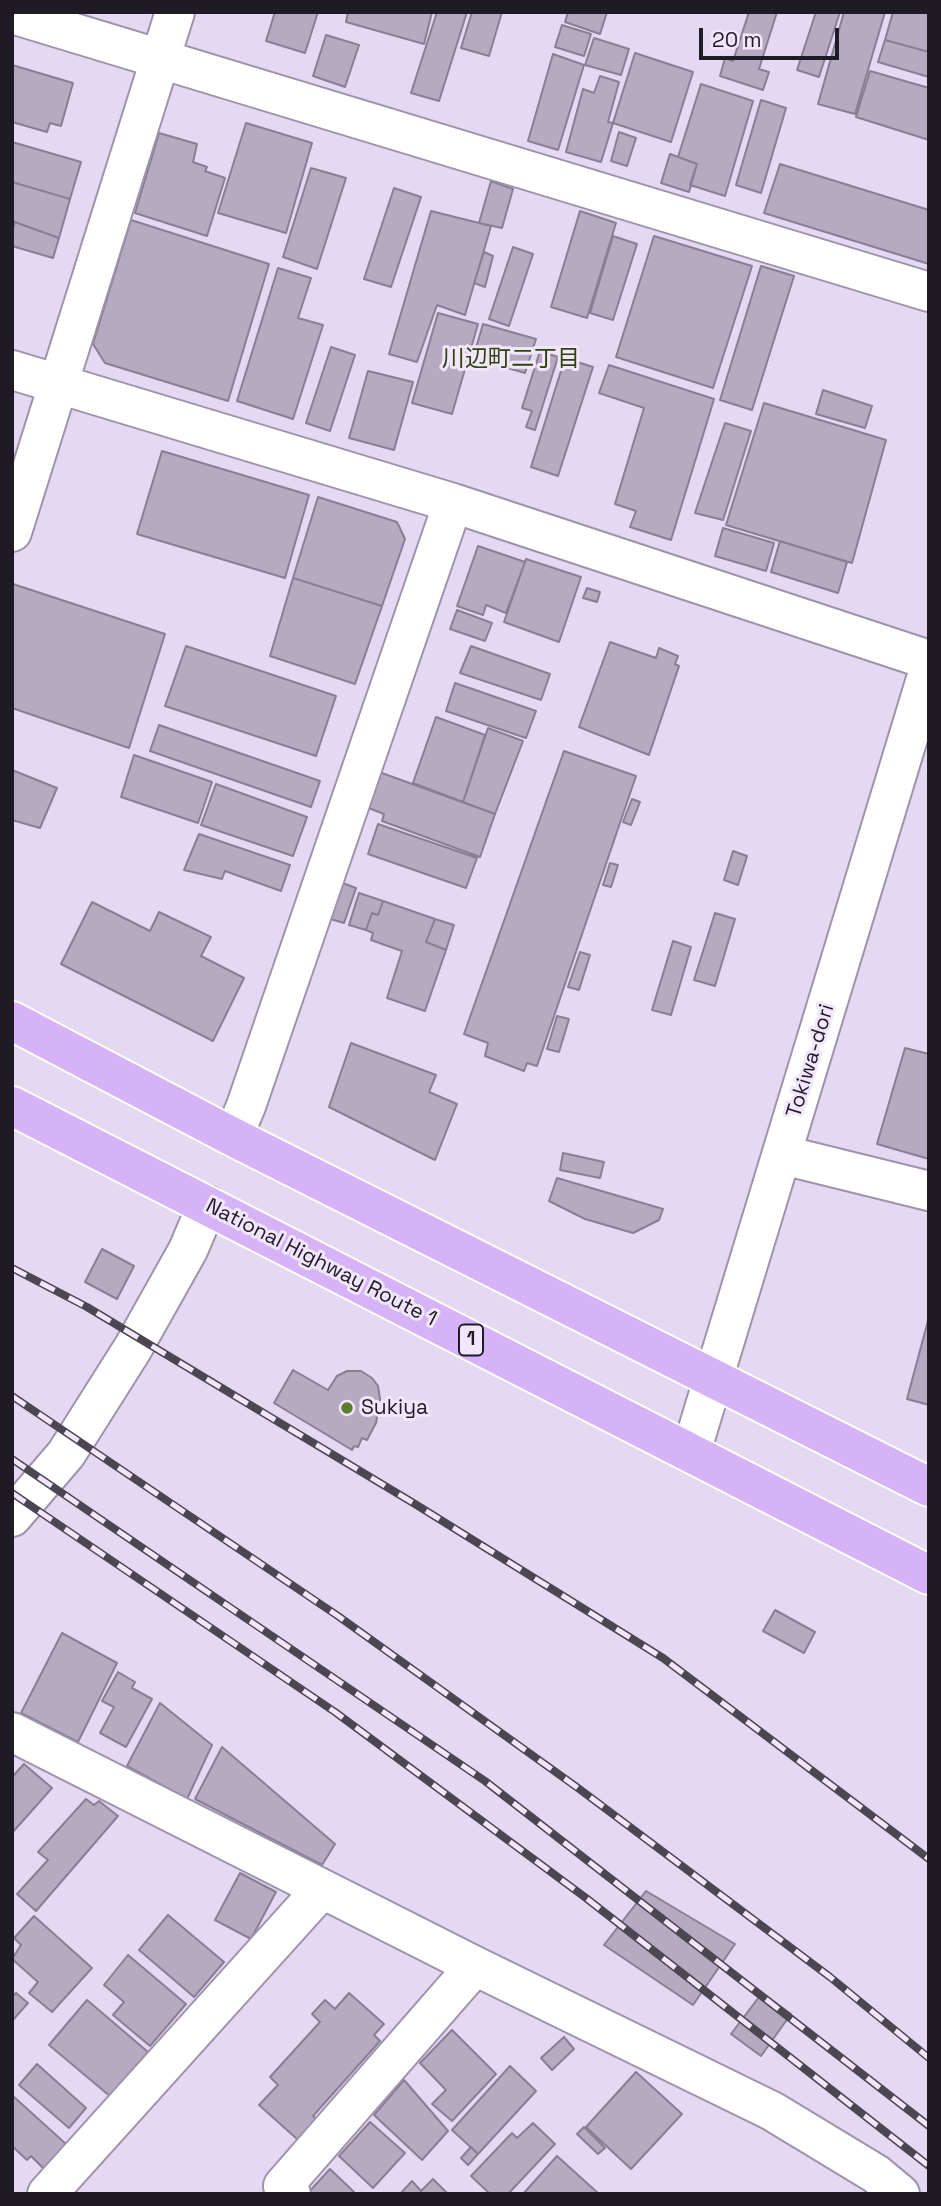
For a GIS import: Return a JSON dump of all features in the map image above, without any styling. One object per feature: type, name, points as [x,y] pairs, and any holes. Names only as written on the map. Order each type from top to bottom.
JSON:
[{"type":"highway","points":[[12,1021],[233,1137],[929,1487]]},
{"type":"highway","name":"National Highway Route 1","points":[[12,1106],[929,1575]]},
{"type":"street","points":[[12,533],[175,12]]},
{"type":"street","points":[[12,14],[929,292]]},
{"type":"street","points":[[12,370],[453,503],[929,660]]},
{"type":"street","points":[[233,1137],[246,1106],[453,503]]},
{"type":"street","name":"Tokiwa-dori","points":[[691,1452],[929,669]]},
{"type":"street","points":[[783,1155],[929,1191]]},
{"type":"street","points":[[12,1517],[66,1454],[133,1348],[188,1250],[207,1205]]},
{"type":"street","points":[[12,1732],[475,1966],[772,2111],[876,2174],[900,2194]]},
{"type":"street","points":[[47,2194],[322,1889]]},
{"type":"street","points":[[292,2194],[283,2186],[475,1966]]},
{"type":"building","points":[[275,12],[318,12],[305,53],[266,41]]},
{"type":"building","points":[[348,12],[432,12],[424,44],[346,22]]},
{"type":"building","points":[[437,12],[467,12],[439,101],[411,93]]},
{"type":"building","points":[[472,12],[502,12],[489,56],[461,48]]},
{"type":"building","points":[[568,12],[607,12],[600,34],[565,22]]},
{"type":"building","points":[[749,12],[777,12],[759,69],[769,72],[763,90],[720,76],[725,58],[733,61]]},
{"type":"building","points":[[816,12],[840,12],[819,77],[797,70]]},
{"type":"building","points":[[844,12],[885,12],[855,114],[818,104]]},
{"type":"building","points":[[893,12],[929,12],[929,52],[885,40]]},
{"type":"building","points":[[562,25],[591,34],[584,56],[555,47]]},
{"type":"building","points":[[326,35],[359,45],[345,87],[313,76]]},
{"type":"building","points":[[594,38],[629,49],[621,75],[585,65]]},
{"type":"building","points":[[885,40],[929,52],[929,77],[878,62]]},
{"type":"building","points":[[635,53],[693,72],[671,142],[613,123]]},
{"type":"building","points":[[553,54],[584,65],[558,150],[528,141]]},
{"type":"building","points":[[12,65],[73,83],[61,126],[50,123],[47,132],[12,122]]},
{"type":"building","points":[[870,71],[929,88],[929,140],[856,117]]},
{"type":"building","points":[[600,76],[619,82],[608,122],[613,123],[601,162],[566,152],[583,89],[594,93]]},
{"type":"building","points":[[701,84],[753,101],[725,196],[690,185],[697,164],[678,157]]},
{"type":"building","points":[[761,100],[786,108],[761,193],[736,185]]},
{"type":"building","points":[[246,123],[312,143],[286,233],[218,213]]},
{"type":"building","points":[[619,132],[636,138],[627,166],[611,161]]},
{"type":"building","points":[[159,133],[197,144],[193,162],[207,167],[205,171],[225,178],[207,236],[135,213]]},
{"type":"building","points":[[12,142],[81,162],[70,199],[12,182]]},
{"type":"building","points":[[670,154],[697,164],[689,192],[661,183]]},
{"type":"building","points":[[780,164],[929,210],[929,264],[764,213]]},
{"type":"building","points":[[311,168],[346,178],[317,269],[283,257]]},
{"type":"building","points":[[491,181],[513,189],[502,228],[479,223]]},
{"type":"building","points":[[12,182],[70,199],[59,238],[12,221]]},
{"type":"building","points":[[394,188],[421,197],[391,287],[364,279]]},
{"type":"building","points":[[431,211],[491,226],[465,315],[437,305],[417,362],[389,354]]},
{"type":"building","points":[[580,211],[616,223],[587,318],[551,307]]},
{"type":"building","points":[[131,220],[269,264],[228,401],[105,363],[93,344]]},
{"type":"building","points":[[15,222],[59,238],[53,258],[12,246]]},
{"type":"building","points":[[613,236],[637,244],[613,320],[590,313]]},
{"type":"building","points":[[654,236],[752,266],[713,388],[616,357]]},
{"type":"building","points":[[513,247],[533,254],[509,326],[489,319]]},
{"type":"building","points":[[484,252],[493,256],[485,287],[474,283]]},
{"type":"building","points":[[761,266],[794,276],[752,410],[720,400]]},
{"type":"building","points":[[278,268],[311,278],[298,318],[323,325],[293,419],[237,401]]},
{"type":"building","points":[[438,313],[478,324],[452,414],[412,403]]},
{"type":"building","points":[[483,324],[536,339],[525,373],[473,358]]},
{"type":"building","points":[[331,347],[355,355],[330,431],[306,423]]},
{"type":"building","points":[[540,351],[558,357],[535,430],[526,427],[532,411],[522,408]]},
{"type":"building","points":[[565,358],[593,367],[558,476],[531,467]]},
{"type":"building","points":[[609,365],[714,399],[671,540],[630,527],[636,511],[615,504],[644,408],[599,393]]},
{"type":"building","points":[[368,371],[413,382],[394,450],[349,438]]},
{"type":"building","points":[[823,390],[872,406],[865,428],[816,414]]},
{"type":"building","points":[[764,403],[886,440],[852,563],[726,525]]},
{"type":"building","points":[[725,423],[751,431],[723,520],[695,513]]},
{"type":"building","points":[[162,451],[309,495],[285,578],[137,534]]},
{"type":"building","points":[[318,497],[397,522],[405,539],[382,606],[293,578]]},
{"type":"building","points":[[723,528],[774,543],[766,571],[715,556]]},
{"type":"building","points":[[780,541],[847,562],[838,593],[771,572]]},
{"type":"building","points":[[478,546],[525,562],[506,613],[486,605],[483,615],[457,606]]},
{"type":"building","points":[[526,559],[581,577],[559,642],[504,622]]},
{"type":"building","points":[[293,578],[382,606],[355,684],[270,656]]},
{"type":"building","points":[[13,584],[165,634],[129,748],[12,708]]},
{"type":"building","points":[[587,588],[600,592],[597,602],[583,598]]},
{"type":"building","points":[[457,610],[492,623],[485,641],[450,629]]},
{"type":"building","points":[[610,642],[656,658],[659,648],[678,656],[675,664],[679,666],[649,755],[579,727]]},
{"type":"building","points":[[186,646],[336,696],[316,756],[165,706]]},
{"type":"building","points":[[471,646],[550,674],[541,700],[460,673]]},
{"type":"building","points":[[455,683],[536,711],[526,738],[446,711]]},
{"type":"building","points":[[436,717],[485,735],[463,802],[413,783]]},
{"type":"building","points":[[159,725],[320,781],[311,807],[150,751]]},
{"type":"building","points":[[488,728],[523,741],[495,814],[463,802]]},
{"type":"building","points":[[564,751],[636,776],[537,1066],[527,1063],[524,1071],[485,1056],[488,1043],[464,1034]]},
{"type":"building","points":[[134,755],[212,782],[198,823],[121,797]]},
{"type":"building","points":[[12,770],[57,788],[40,828],[12,820]]},
{"type":"building","points":[[379,772],[495,814],[480,857],[382,821],[384,814],[366,807]]},
{"type":"building","points":[[216,784],[307,817],[293,856],[201,825]]},
{"type":"building","points":[[632,799],[640,802],[631,825],[623,822]]},
{"type":"building","points":[[378,824],[477,858],[466,888],[368,854]]},
{"type":"building","points":[[199,834],[290,865],[281,891],[225,871],[222,879],[184,870]]},
{"type":"building","points":[[733,851],[747,856],[738,885],[724,880]]},
{"type":"building","points":[[610,863],[618,865],[611,887],[603,885]]},
{"type":"building","points":[[340,882],[356,888],[344,923],[327,918]]},
{"type":"building","points":[[359,893],[383,901],[378,915],[372,913],[366,930],[349,925]]},
{"type":"building","points":[[383,901],[435,919],[426,942],[446,950],[425,1011],[387,998],[402,951],[371,940],[373,933],[366,930],[372,913],[378,915]]},
{"type":"building","points":[[92,902],[150,931],[159,912],[211,937],[201,956],[244,978],[213,1041],[61,964]]},
{"type":"building","points":[[715,913],[735,919],[715,986],[694,980]]},
{"type":"building","points":[[435,919],[454,925],[446,950],[426,942]]},
{"type":"building","points":[[673,941],[691,947],[671,1015],[652,1010]]},
{"type":"building","points":[[580,952],[590,955],[579,990],[568,987]]},
{"type":"building","points":[[557,1016],[569,1019],[559,1052],[547,1049]]},
{"type":"building","points":[[351,1043],[436,1075],[429,1092],[457,1104],[435,1160],[329,1107]]},
{"type":"building","points":[[905,1048],[929,1054],[929,1159],[877,1144]]},
{"type":"building","points":[[563,1153],[604,1162],[600,1178],[560,1170]]},
{"type":"building","points":[[557,1178],[663,1209],[659,1220],[633,1233],[585,1219],[549,1201]]},
{"type":"building","points":[[102,1249],[134,1266],[117,1299],[85,1282]]},
{"type":"building","points":[[929,1317],[929,1405],[907,1399]]},
{"type":"building","points":[[293,1370],[328,1390],[337,1376],[347,1371],[361,1371],[372,1378],[378,1386],[380,1399],[376,1423],[367,1440],[362,1438],[358,1447],[354,1446],[352,1450],[274,1403]]},
{"type":"building","points":[[775,1610],[815,1632],[804,1653],[763,1631]]},
{"type":"building","points":[[62,1633],[117,1663],[78,1742],[21,1713]]},
{"type":"building","points":[[118,1672],[135,1682],[132,1688],[152,1699],[126,1747],[100,1733],[114,1707],[102,1701]]},
{"type":"building","points":[[160,1703],[212,1745],[187,1799],[127,1766]]},
{"type":"building","points":[[222,1747],[335,1844],[322,1865],[195,1799]]},
{"type":"building","points":[[24,1764],[52,1788],[12,1833],[12,1777]]},
{"type":"building","points":[[86,1799],[94,1805],[99,1801],[118,1816],[36,1911],[17,1894],[48,1860],[38,1852]]},
{"type":"building","points":[[240,1873],[276,1892],[251,1939],[215,1920]]},
{"type":"building","points":[[646,1891],[735,1944],[693,2005],[604,1945]]},
{"type":"building","points":[[168,1915],[224,1962],[194,1997],[139,1950]]},
{"type":"building","points":[[34,1916],[92,1968],[52,2012],[29,1993],[38,1982],[12,1959],[21,1945],[14,1938]]},
{"type":"building","points":[[128,1955],[186,2004],[150,2046],[113,2015],[124,2002],[104,1985]]},
{"type":"building","points":[[16,1993],[28,2003],[12,2021],[12,1997]]},
{"type":"building","points":[[349,1993],[384,2024],[374,2035],[380,2041],[313,2116],[324,2126],[306,2147],[259,2105],[278,2085],[270,2077],[320,2022],[312,2014],[325,2000],[335,2009]]},
{"type":"building","points":[[762,1993],[791,2014],[761,2056],[731,2034]]},
{"type":"building","points":[[87,2000],[148,2052],[111,2097],[49,2045]]},
{"type":"building","points":[[452,2030],[496,2074],[452,2121],[432,2104],[446,2090],[420,2063]]},
{"type":"building","points":[[564,2037],[574,2049],[552,2070],[541,2058]]},
{"type":"building","points":[[37,2064],[86,2108],[69,2128],[19,2085]]},
{"type":"building","points":[[510,2066],[536,2091],[478,2154],[452,2130]]},
{"type":"building","points":[[636,2072],[682,2114],[631,2169],[586,2127]]},
{"type":"building","points":[[404,2080],[448,2131],[422,2160],[374,2115]]},
{"type":"building","points":[[14,2097],[66,2144],[44,2169],[31,2156],[27,2160],[12,2146]]},
{"type":"building","points":[[370,2122],[405,2153],[373,2188],[339,2156]]},
{"type":"building","points":[[533,2123],[555,2144],[508,2194],[490,2194],[471,2176],[512,2133],[517,2138]]},
{"type":"building","points":[[584,2127],[605,2148],[598,2154],[577,2134]]},
{"type":"building","points":[[471,2147],[478,2154],[468,2165],[461,2158]]},
{"type":"building","points":[[557,2156],[599,2194],[523,2194]]},
{"type":"building","points":[[330,2169],[354,2192],[307,2194]]},
{"type":"building","points":[[433,2179],[448,2194],[400,2194],[412,2181],[421,2191]]},
{"type":"railway","points":[[12,1268],[87,1307],[415,1504],[663,1658],[929,1859]]},
{"type":"railway","points":[[12,1396],[338,1616],[578,1788],[830,1977],[929,2058]]},
{"type":"railway","points":[[12,1459],[485,1781],[929,2126]]},
{"type":"railway","points":[[12,1493],[335,1712],[586,1898],[929,2166]]},
{"type":"place","name":"Sukiya","points":[[347,1408]]},
{"type":"district","name":"川辺町二丁目","points":[[511,360]]}]
